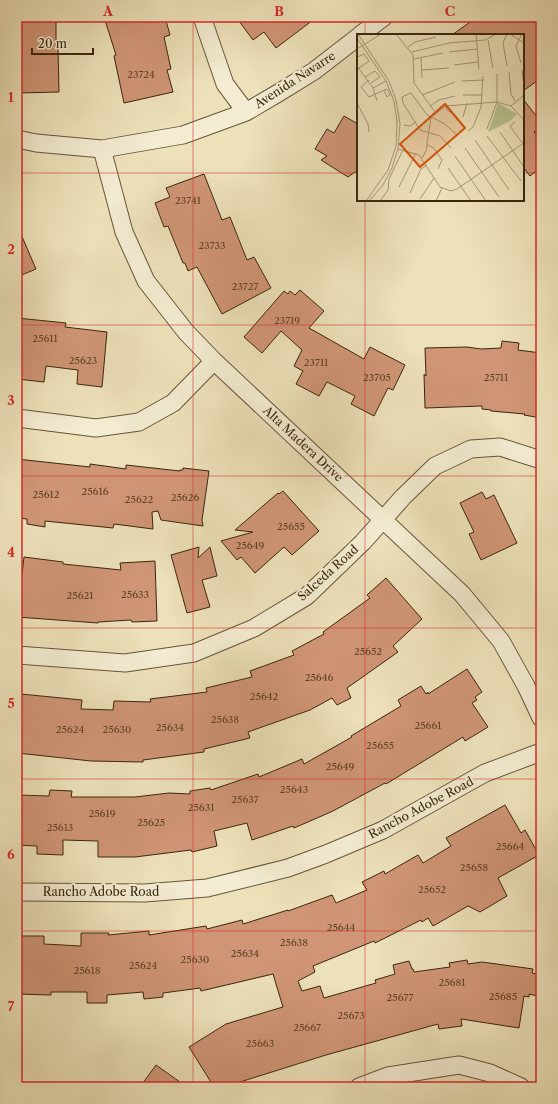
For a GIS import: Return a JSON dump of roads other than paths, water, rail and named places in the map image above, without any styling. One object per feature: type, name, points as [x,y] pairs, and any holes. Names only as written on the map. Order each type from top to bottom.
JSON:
[{"type":"street","points":[[202,17],[225,84],[246,112]]},
{"type":"street","name":"Avenida Navarre","points":[[362,34],[384,17]]},
{"type":"street","name":"Avenida Navarre","points":[[17,139],[36,143],[102,150],[183,135],[246,112],[314,71],[357,38]]},
{"type":"street","name":"Alta Madera Drive","points":[[102,150],[124,232],[146,281],[186,332],[214,361],[384,519],[462,594],[501,641],[541,718]]},
{"type":"street","points":[[17,418],[96,428],[139,422],[173,403],[214,361]]},
{"type":"street","name":"Salceda Road","points":[[17,655],[125,663],[194,653],[254,628],[307,596],[363,542],[403,497],[435,466],[471,449],[500,447],[541,460]]},
{"type":"street","name":"Rancho Adobe Road","points":[[17,892],[145,893],[200,889],[288,868],[383,830],[485,773],[541,752]]},
{"type":"street","points":[[359,1087],[388,1076],[459,1065],[490,1073],[521,1087]]}]
